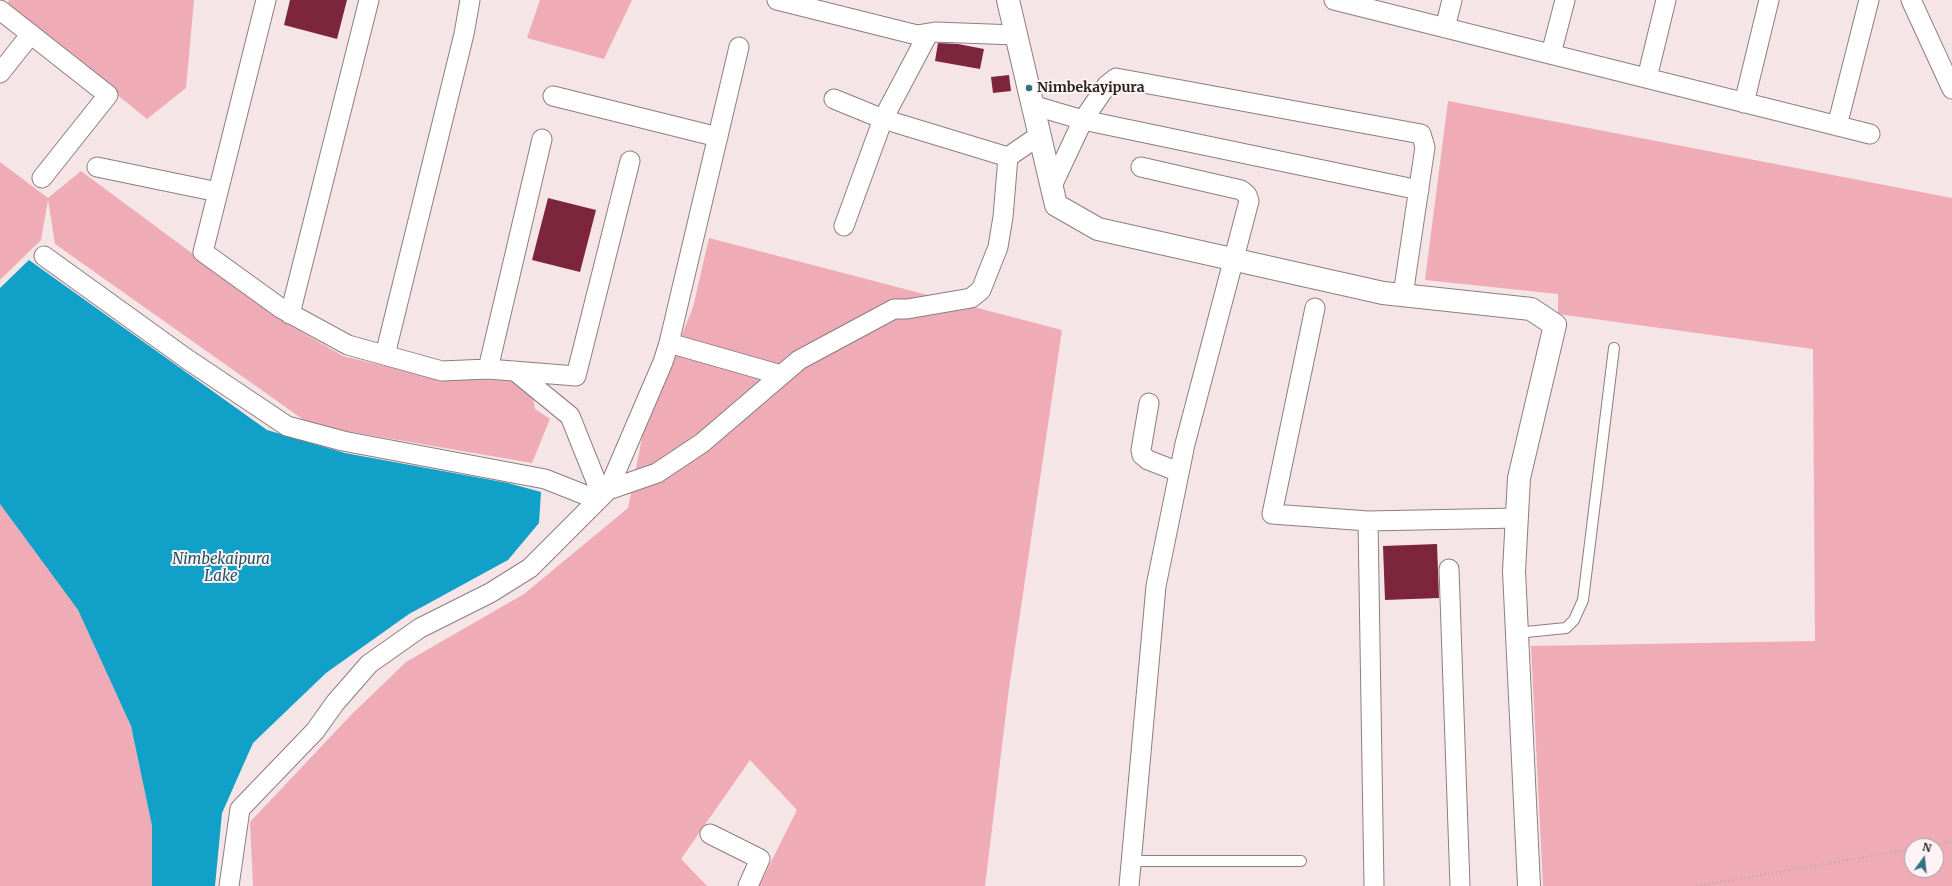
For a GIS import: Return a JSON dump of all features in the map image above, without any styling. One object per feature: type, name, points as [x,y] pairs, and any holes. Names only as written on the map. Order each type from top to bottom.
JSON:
[{"type":"main road","points":[[1008,0],[1056,206],[1098,229],[1383,293],[1531,309],[1555,325],[1519,478],[1514,571],[1529,886]]},
{"type":"street","points":[[266,0],[203,252],[290,314],[348,345],[442,371],[488,369],[576,376],[630,161]]},
{"type":"street","points":[[290,314],[369,0]]},
{"type":"street","points":[[385,355],[462,42],[470,0]]},
{"type":"street","points":[[1334,0],[1870,134]]},
{"type":"street","points":[[1445,28],[1452,0]]},
{"type":"street","points":[[1550,54],[1565,0]]},
{"type":"street","points":[[1646,78],[1666,0]]},
{"type":"street","points":[[1744,103],[1769,0]]},
{"type":"street","points":[[1837,126],[1869,0]]},
{"type":"street","points":[[1911,0],[1952,89]]},
{"type":"street","points":[[785,1],[917,35],[935,32],[1016,34]]},
{"type":"street","points":[[0,10],[108,95],[42,178]]},
{"type":"street","points":[[0,73],[31,34]]},
{"type":"street","points":[[844,226],[883,119],[928,34]]},
{"type":"street","points":[[229,886],[240,809],[315,731],[335,703],[369,664],[420,628],[490,593],[530,568],[603,496],[663,362],[669,343],[739,47]]},
{"type":"street","points":[[1052,186],[1082,120],[1107,85],[1116,78],[1420,134],[1425,147],[1403,295]]},
{"type":"street","points":[[553,96],[718,137]]},
{"type":"street","points":[[834,99],[883,119],[1008,157]]},
{"type":"street","points":[[1032,105],[1082,120],[1419,190]]},
{"type":"street","points":[[1008,157],[1040,135]]},
{"type":"street","points":[[488,369],[542,139]]},
{"type":"street","points":[[44,256],[187,359],[287,426],[314,435],[343,441],[545,479],[603,496],[657,473],[702,442],[798,360],[894,309],[907,309],[971,298],[981,290],[998,247],[1003,217],[1008,157]]},
{"type":"street","points":[[97,167],[218,192]]},
{"type":"street","points":[[1129,886],[1156,586],[1179,472],[1249,201],[1247,196],[1241,190],[1141,167]]},
{"type":"street","points":[[1315,308],[1272,514],[1368,521],[1517,518]]},
{"type":"street","points":[[669,343],[781,375]]},
{"type":"street","points":[[515,371],[570,416],[603,496]]},
{"type":"street","points":[[1149,402],[1141,450],[1142,455],[1148,460],[1179,472]]},
{"type":"street","points":[[1368,521],[1374,886]]},
{"type":"street","points":[[1449,569],[1460,886]]},
{"type":"street","points":[[710,834],[760,859],[748,886]]},
{"type":"lane","points":[[1516,633],[1566,628],[1574,620],[1583,600],[1614,348]]},
{"type":"lane","points":[[1131,861],[1301,861]]},
{"type":"path","points":[[1697,886],[1904,850]]},
{"type":"shaded area","points":[[9,0],[194,0],[186,88],[147,119],[7,5]]},
{"type":"shaded area","points":[[540,0],[632,0],[604,59],[527,38]]},
{"type":"shaded area","points":[[1448,101],[1952,198],[1952,886],[1543,886],[1531,646],[1815,641],[1813,349],[1558,314],[1558,294],[1425,280]]},
{"type":"shaded area","points":[[0,162],[48,198],[81,171],[286,323],[343,356],[430,377],[512,381],[533,398],[535,409],[550,419],[532,463],[311,425],[55,244],[48,200],[41,240],[0,280]]},
{"type":"shaded area","points":[[709,238],[1062,330],[1009,688],[985,886],[759,886],[797,810],[750,760],[681,859],[707,886],[253,886],[250,822],[351,715],[406,662],[524,594],[628,508],[643,433],[693,307]]},
{"type":"shaded area","points":[[0,504],[78,610],[131,726],[152,826],[152,886],[0,886]]},
{"type":"water","name":"Nimbekaipura Lake","points":[[29,260],[267,430],[345,453],[508,483],[541,492],[539,523],[508,560],[409,614],[326,673],[253,743],[222,813],[215,886],[152,886],[152,826],[131,726],[78,610],[0,504],[0,288]]},
{"type":"building","points":[[290,0],[347,0],[337,39],[284,25]]},
{"type":"building","points":[[938,43],[958,44],[984,49],[980,69],[935,61]]},
{"type":"building","points":[[1009,75],[1011,91],[993,93],[991,77]]},
{"type":"building","points":[[548,198],[596,210],[580,272],[532,260]]},
{"type":"building","points":[[1437,544],[1439,598],[1385,600],[1383,546]]},
{"type":"place","name":"Nimbekayipura","points":[[1029,88]]}]
